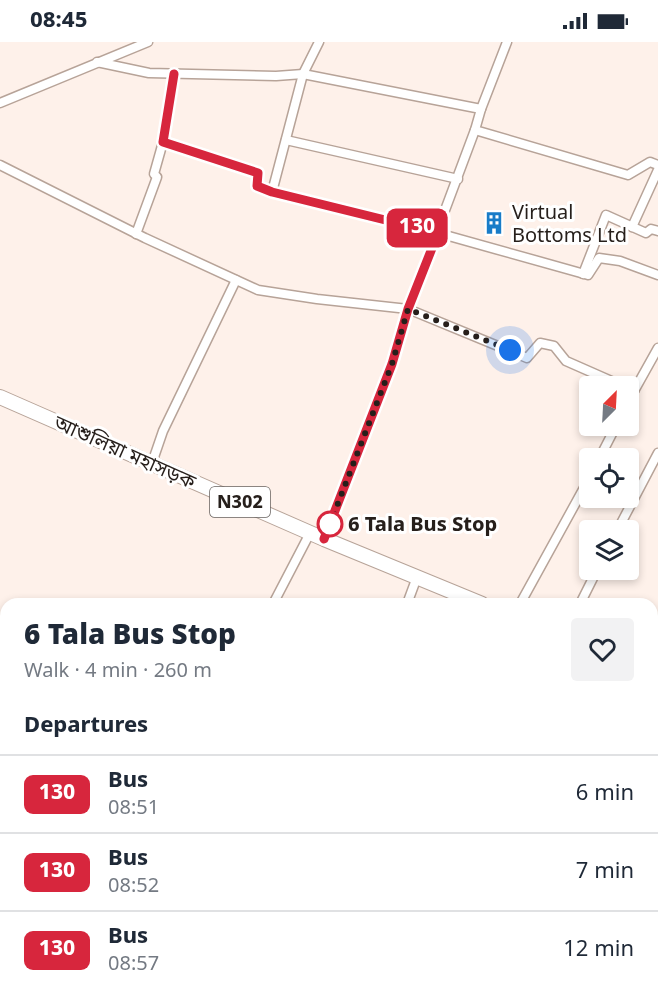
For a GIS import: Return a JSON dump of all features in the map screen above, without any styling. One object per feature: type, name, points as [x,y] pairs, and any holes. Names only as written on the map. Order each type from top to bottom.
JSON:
[{"type":"highway","name":"আশুলিয়া মহাসড়ক","points":[[0,397],[310,533],[468,598]]},
{"type":"street","points":[[272,192],[303,74],[319,42]]},
{"type":"street","points":[[324,539],[392,364],[408,309],[507,42]]},
{"type":"street","points":[[0,103],[141,43]]},
{"type":"street","points":[[97,62],[149,73],[276,76],[303,74],[482,109]]},
{"type":"street","points":[[136,234],[157,177],[154,174],[163,142],[174,74]]},
{"type":"street","points":[[475,130],[628,176],[650,162],[658,165]]},
{"type":"street","points":[[286,140],[458,179]]},
{"type":"street","points":[[163,142],[258,173],[257,186],[272,192],[438,233],[583,274],[588,275],[599,258],[620,261],[658,275]]},
{"type":"street","points":[[0,165],[136,234],[258,290],[408,309],[527,358],[540,343],[554,346],[566,361],[600,376]]},
{"type":"street","points":[[632,227],[658,170]]},
{"type":"street","points":[[583,274],[606,215],[646,233],[651,229],[658,231]]},
{"type":"street","points":[[152,464],[164,431],[236,280]]},
{"type":"street","points":[[638,376],[658,348]]},
{"type":"street","points":[[622,520],[658,453]]},
{"type":"street","points":[[523,598],[579,497]]},
{"type":"street","points":[[276,598],[310,533]]},
{"type":"street","points":[[409,598],[417,577]]},
{"type":"street","points":[[583,598],[592,580]]},
{"type":"bus line","name":"130","points":[[174,74],[163,142],[258,173],[257,186],[272,192],[438,233],[408,309],[392,364],[324,539]]},
{"type":"place","name":"Virtual Bottoms Ltd","points":[[494,223]]},
{"type":"place","name":"6 Tala Bus Stop","points":[[330,524]]},
{"type":"route","points":[[330,524],[392,364],[408,309],[510,350]]}]
